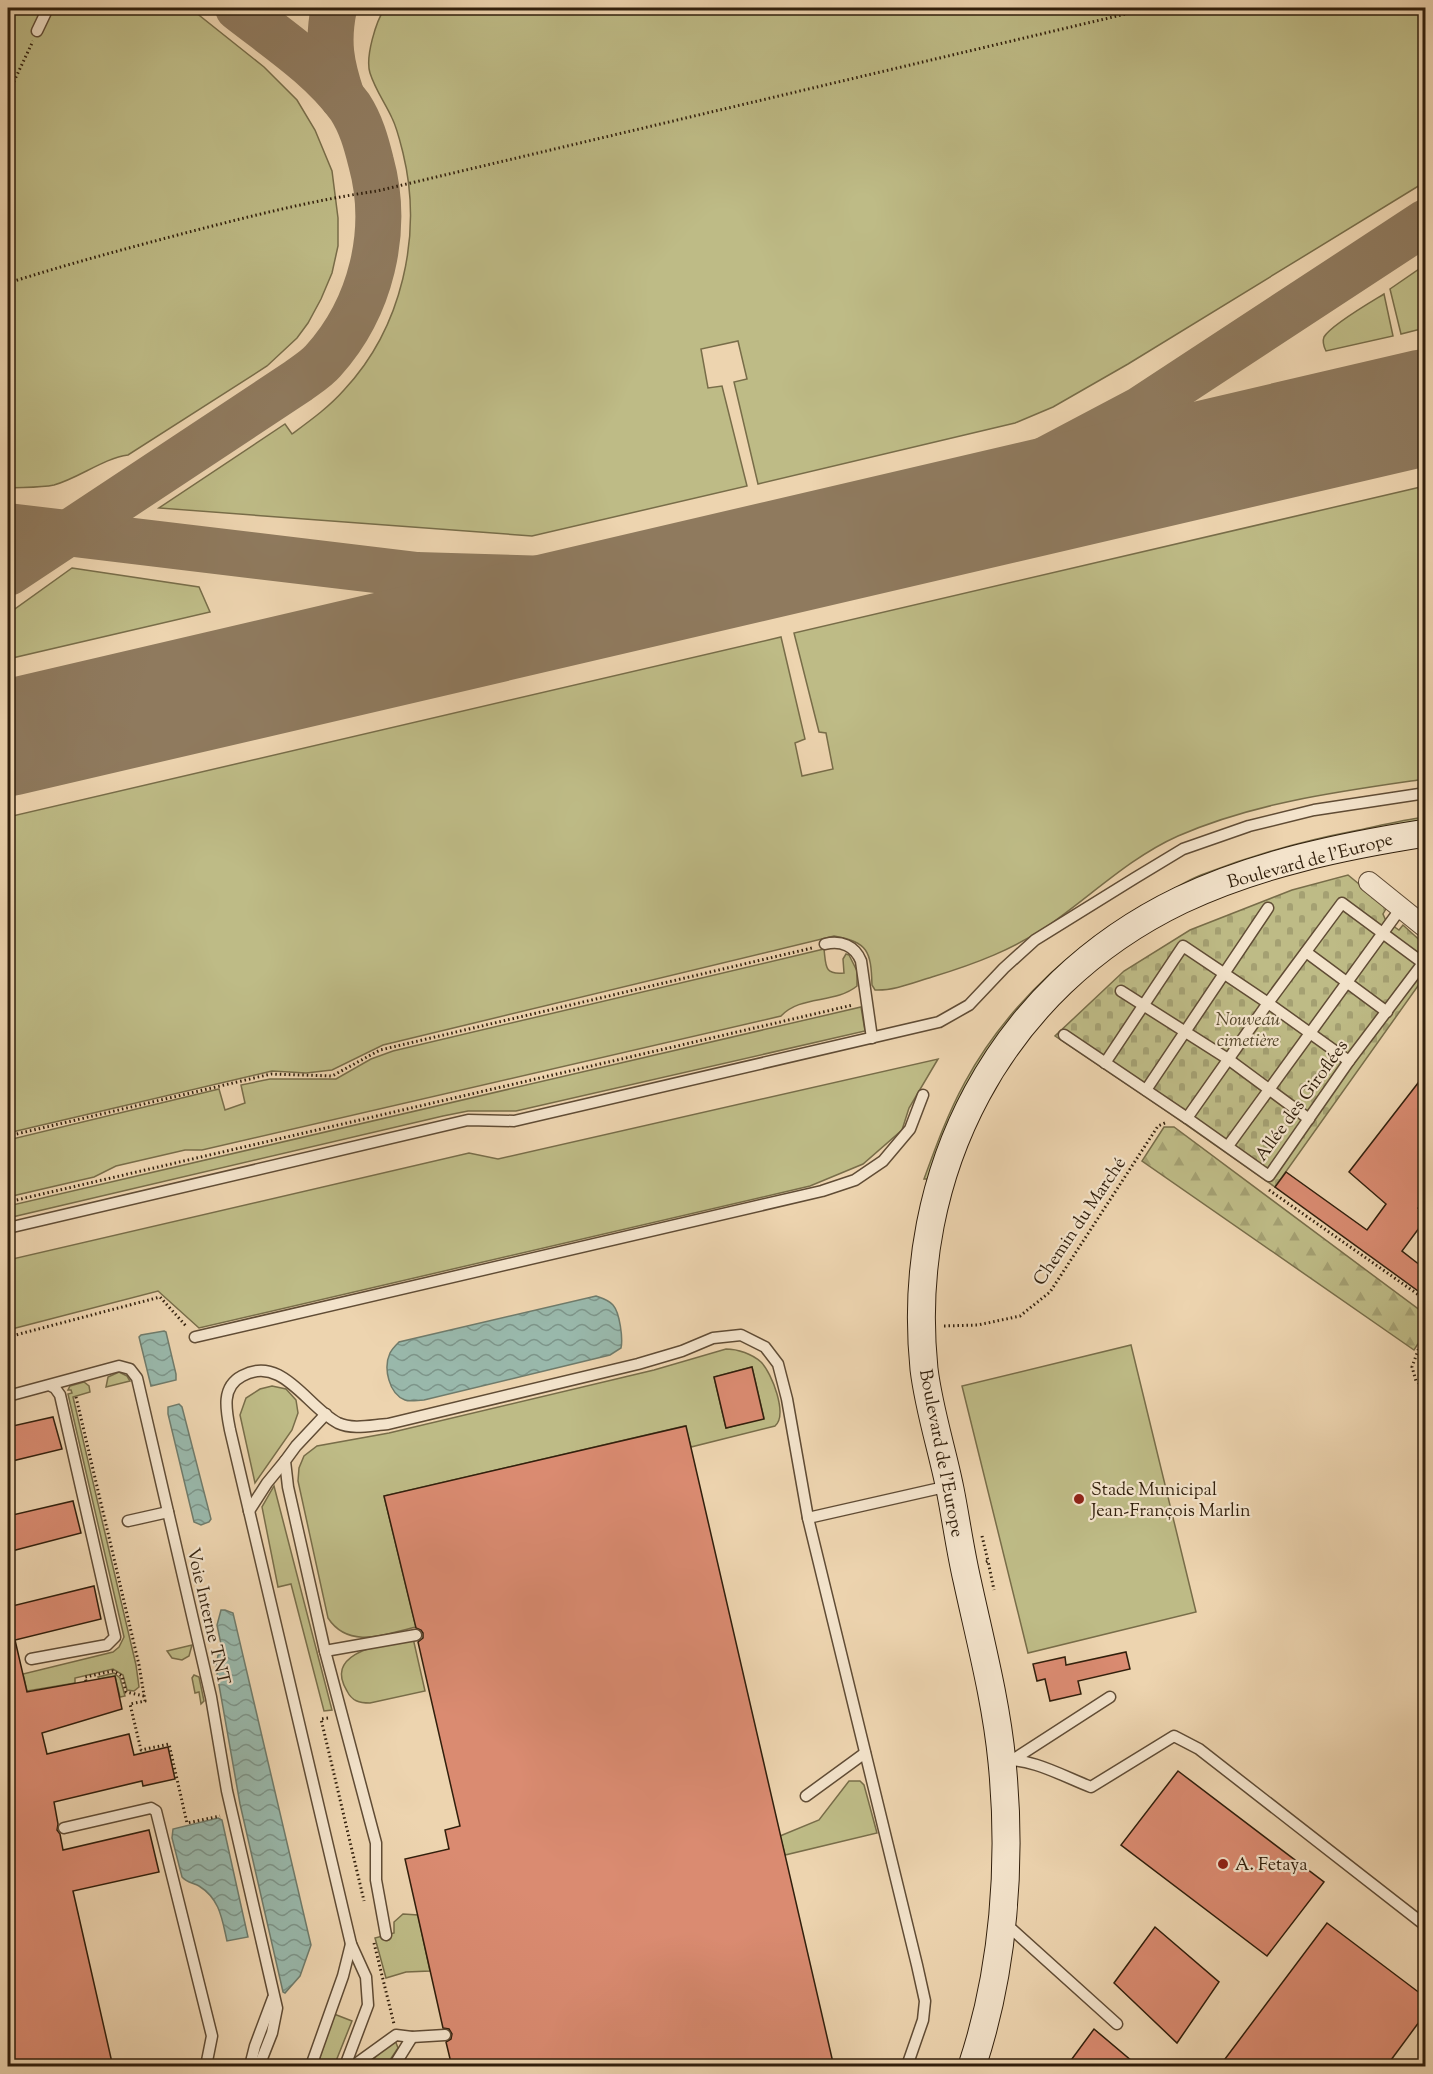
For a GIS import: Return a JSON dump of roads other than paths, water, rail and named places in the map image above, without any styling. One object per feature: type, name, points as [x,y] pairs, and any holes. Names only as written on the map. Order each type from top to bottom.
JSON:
[{"type":"main road","name":"Boulevard de l'Europe","points":[[972,2067],[992,1994],[1002,1920],[1008,1760],[965,1575],[950,1486],[931,1417],[925,1371],[921,1327],[921,1289],[930,1222],[950,1152],[970,1107],[1014,1036],[1056,988],[1123,934],[1179,901],[1243,875],[1335,850],[1425,833]]},
{"type":"street","points":[[1369,882],[1425,928]]},
{"type":"lane","points":[[38,31],[48,8]]},
{"type":"lane","points":[[8,1228],[468,1120],[514,1121],[939,1022],[969,1005],[1004,968],[1035,940],[1183,849],[1249,826],[1314,810],[1425,793]]},
{"type":"lane","name":"Allée des Giroflées","points":[[1342,903],[1383,931],[1424,964],[1349,1062],[1269,1176],[1187,1118],[1227,1059],[1342,903]]},
{"type":"lane","points":[[1146,1090],[1268,908]]},
{"type":"lane","points":[[1228,1146],[1401,908]]},
{"type":"lane","points":[[825,944],[838,942],[858,953],[872,1038]]},
{"type":"lane","points":[[1105,1063],[1184,946],[1349,1062]]},
{"type":"lane","points":[[1306,952],[1387,1012]]},
{"type":"lane","points":[[1121,991],[1227,1059],[1310,1119]]},
{"type":"lane","points":[[1064,1035],[1187,1118]]},
{"type":"lane","points":[[195,1337],[822,1191],[855,1180],[883,1161],[910,1129],[923,1095]]},
{"type":"lane","points":[[345,2067],[368,2005],[366,1977],[351,1944],[249,1511],[227,1413],[229,1388],[236,1379],[247,1373],[263,1370],[278,1374],[339,1423],[353,1427],[388,1424],[639,1364],[682,1351],[713,1338],[741,1335],[765,1347],[778,1364],[787,1399],[808,1518],[925,2001],[923,2020],[907,2067]]},
{"type":"lane","name":"Voie Interne TNT","points":[[8,1396],[119,1366],[125,1367],[134,1374],[211,1697],[232,1813],[277,2008],[276,2018],[259,2067]]},
{"type":"lane","points":[[31,1659],[107,1646],[115,1636],[60,1395],[51,1386]]},
{"type":"lane","points":[[249,1511],[267,1483],[296,1446],[326,1414]]},
{"type":"lane","points":[[285,1461],[288,1487],[326,1651],[376,1843],[376,1880],[386,1935]]},
{"type":"lane","points":[[808,1518],[950,1486]]},
{"type":"lane","points":[[128,1521],[168,1512]]},
{"type":"lane","points":[[326,1651],[416,1635]]},
{"type":"lane","points":[[1008,1760],[1110,1697]]},
{"type":"lane","points":[[1008,1760],[1091,1787],[1174,1736],[1199,1749],[1425,1926]]},
{"type":"lane","points":[[806,1796],[865,1753]]},
{"type":"lane","points":[[64,1828],[151,1808],[156,1811],[212,2036],[206,2067]]},
{"type":"lane","points":[[1002,1920],[1117,2024]]},
{"type":"lane","points":[[311,2067],[343,1976],[351,1944]]},
{"type":"lane","points":[[249,2067],[273,1998]]},
{"type":"lane","points":[[353,2067],[396,2035],[412,2037],[445,2035]]},
{"type":"lane","points":[[394,2067],[412,2037]]},
{"type":"water","points":[[596,1296],[611,1303],[619,1320],[621,1348],[610,1355],[424,1400],[405,1400],[399,1397],[391,1386],[387,1373],[388,1359],[399,1342]]},
{"type":"water","points":[[164,1331],[176,1380],[151,1386],[139,1337]]},
{"type":"water","points":[[179,1404],[182,1407],[211,1519],[201,1525],[194,1522],[168,1414],[168,1407]]},
{"type":"water","points":[[221,1610],[233,1613],[311,1945],[300,1976],[285,1993],[240,1804],[216,1668],[218,1655],[222,1649],[217,1625]]},
{"type":"water","points":[[218,1818],[222,1820],[248,1937],[227,1941],[219,1910],[212,1897],[199,1886],[182,1877],[172,1838],[173,1829]]},
{"type":"place","name":"Stade Municipal Jean-François Marlin","points":[[1079,1499]]},
{"type":"place","name":"A. Fetaya","points":[[1223,1864]]},
{"type":"park label","name":"Nouveau cimetière","points":[[1248,1029]]}]
